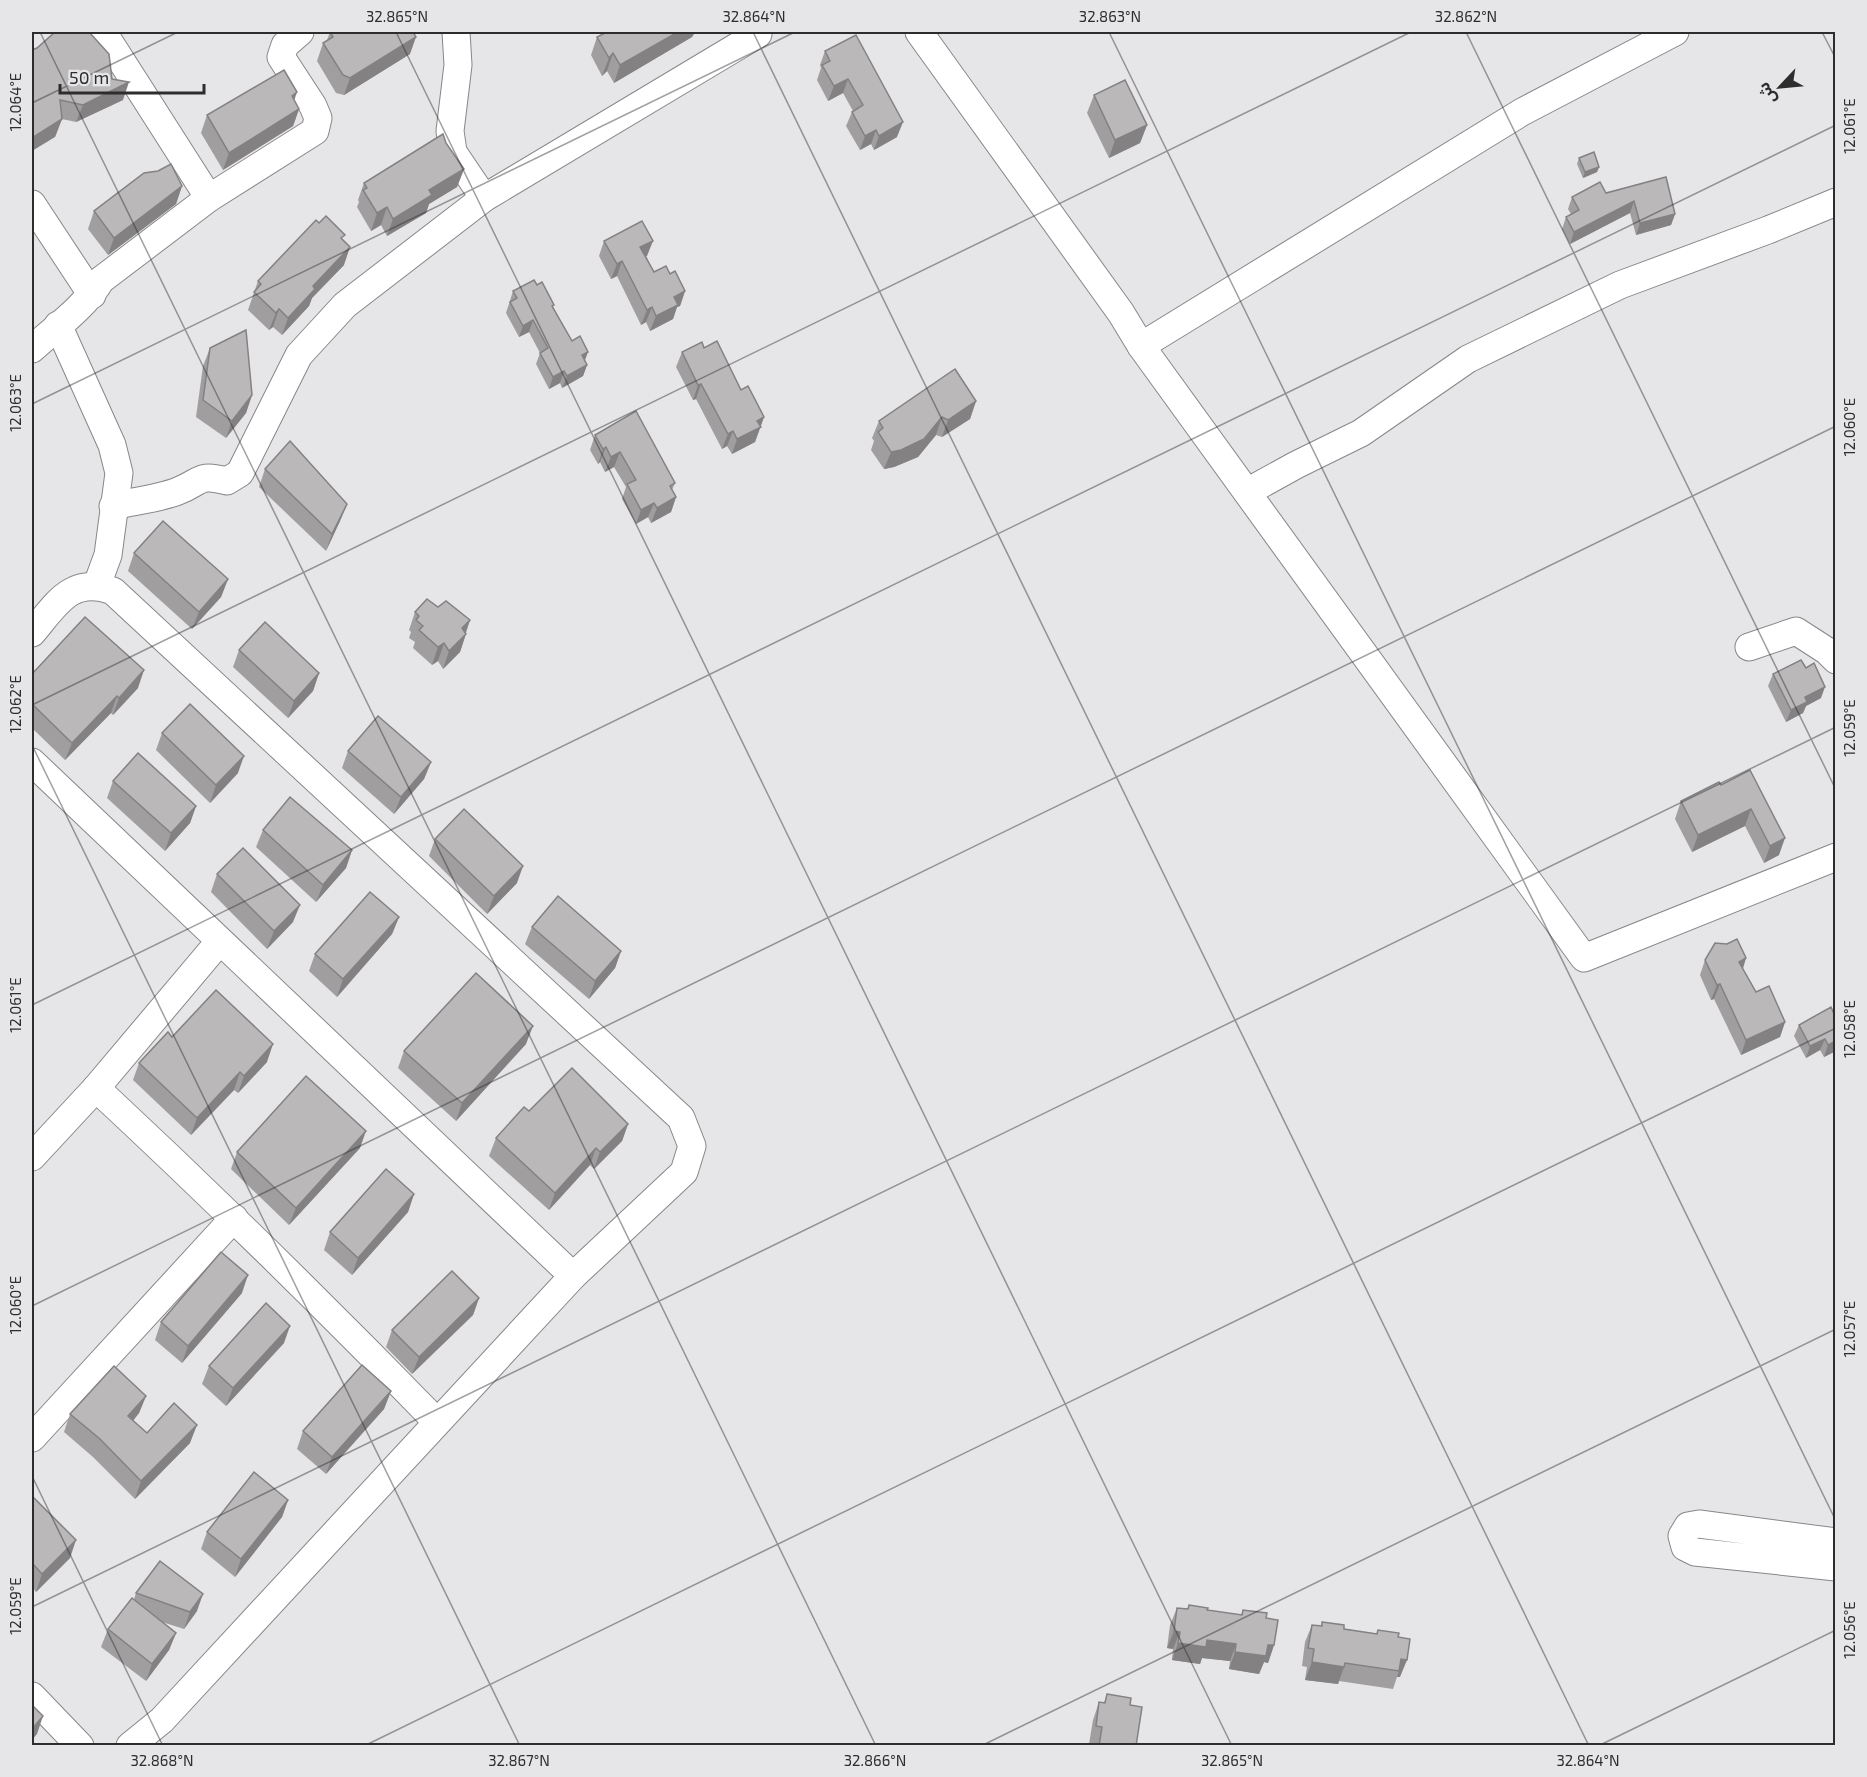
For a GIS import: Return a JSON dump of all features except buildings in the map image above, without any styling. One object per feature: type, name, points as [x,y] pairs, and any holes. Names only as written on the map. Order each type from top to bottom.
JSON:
[{"type":"street","points":[[103,32],[209,198]]},
{"type":"street","points":[[32,349],[92,295],[101,280],[209,198],[315,131],[318,118],[313,106],[281,57],[285,45],[300,32]]},
{"type":"street","points":[[456,32],[458,65],[450,131],[453,152],[484,198]]},
{"type":"street","points":[[919,32],[1121,313],[1142,346],[1584,958],[1836,857]]},
{"type":"street","points":[[1142,346],[1522,112],[1675,32]]},
{"type":"street","points":[[113,506],[179,491],[197,480],[212,477],[227,481],[240,473],[299,355],[345,305],[484,198],[758,34]]},
{"type":"street","points":[[1247,492],[1361,433],[1468,359],[1620,285],[1836,202]]},
{"type":"street","points":[[32,204],[92,295]]},
{"type":"street","points":[[58,325],[112,445],[119,473],[108,555],[97,585]]},
{"type":"street","points":[[32,633],[63,596],[79,587],[97,585],[113,591],[681,1118],[692,1146],[684,1172],[573,1276],[162,1720],[130,1746]]},
{"type":"street","points":[[1749,647],[1796,631],[1827,651],[1836,660]]},
{"type":"street","points":[[32,762],[573,1276]]},
{"type":"street","points":[[32,1157],[96,1088],[219,942]]},
{"type":"street","points":[[96,1088],[234,1218],[437,1422]]},
{"type":"street","points":[[32,1438],[234,1218]]},
{"type":"street","points":[[1836,1542],[1699,1524],[1688,1526],[1682,1536],[1685,1547],[1695,1552],[1836,1567]]},
{"type":"street","points":[[32,1696],[80,1746]]}]
